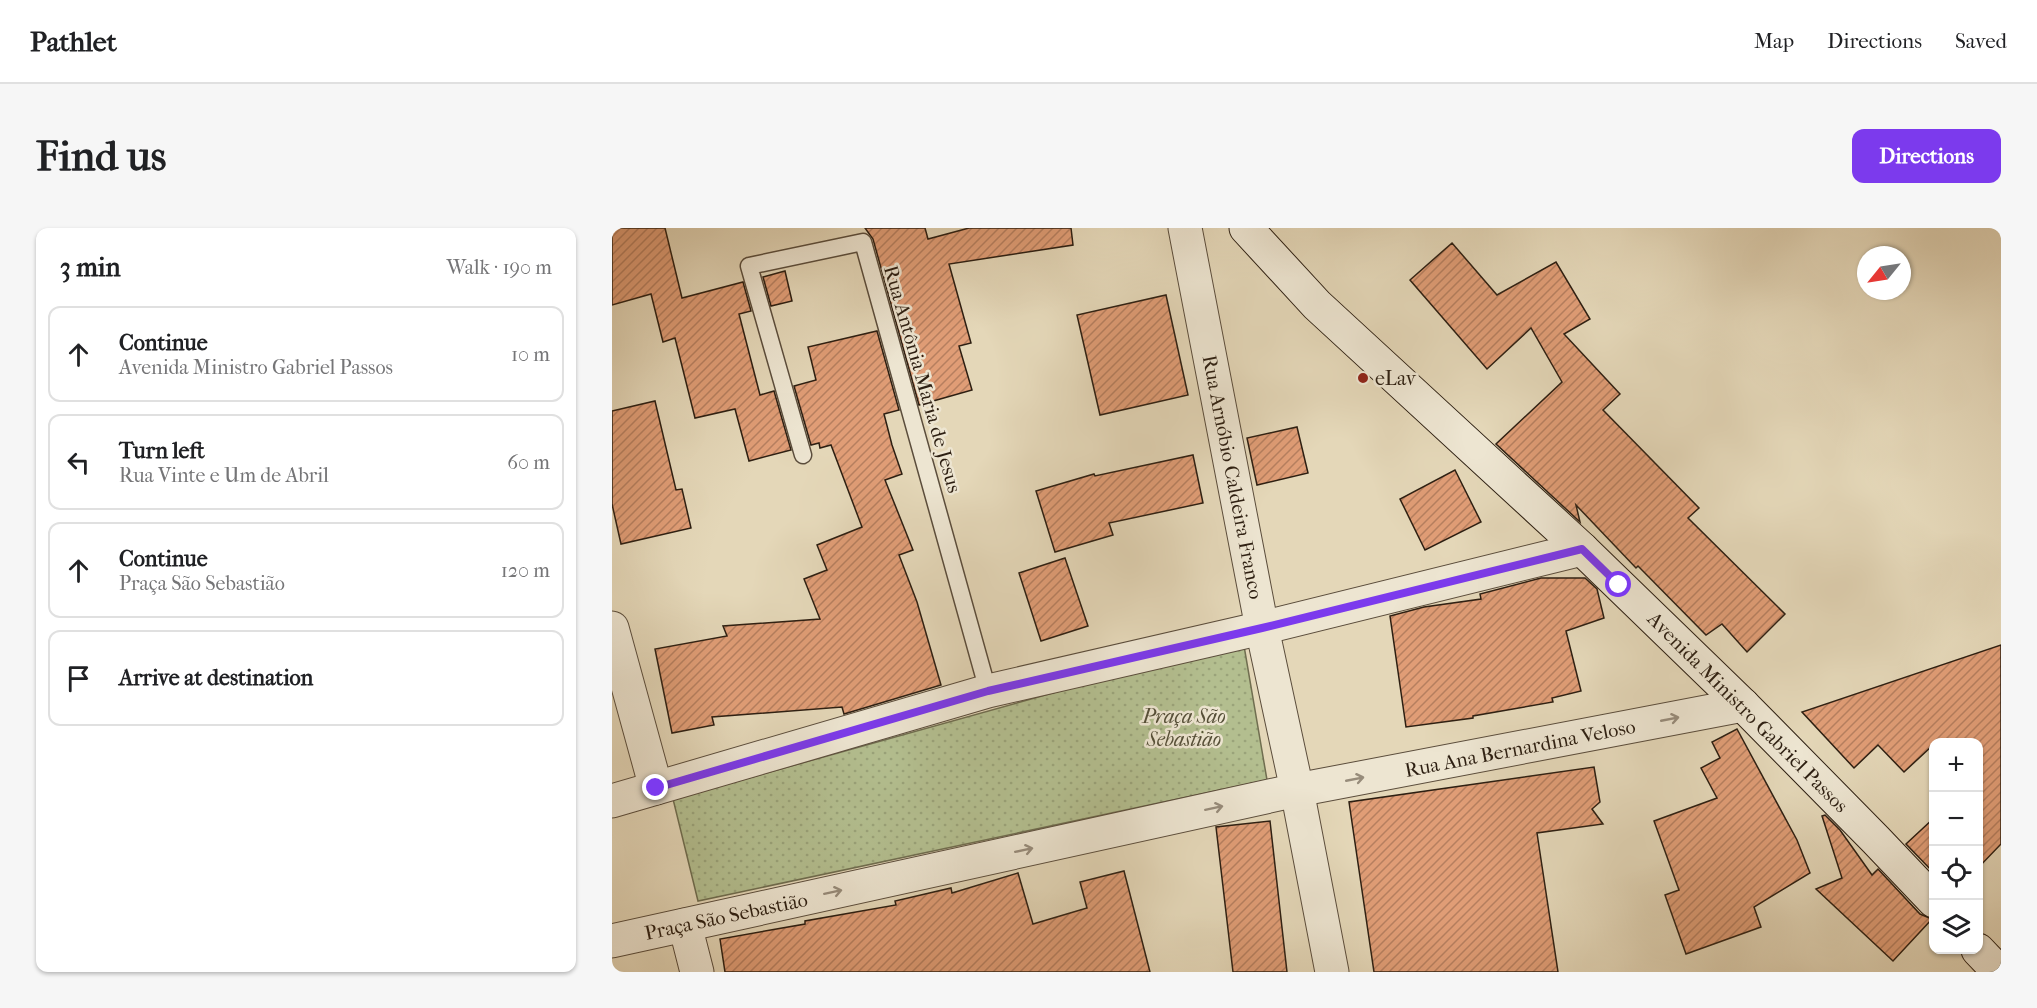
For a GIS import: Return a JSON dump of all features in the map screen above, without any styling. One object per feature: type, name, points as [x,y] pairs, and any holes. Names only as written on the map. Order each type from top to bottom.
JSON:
[{"type":"street","name":"Rua Arnóbio Caldeira Franco","points":[[1185,228],[1262,628],[1297,790],[1332,972]]},
{"type":"street","name":"Avenida Ministro Gabriel Passos","points":[[1246,228],[1317,305],[1582,549],[1743,705],[1933,900]]},
{"type":"street","points":[[612,801],[988,691],[1262,628],[1582,549]]},
{"type":"street","points":[[612,628],[656,788]]},
{"type":"street","name":"Rua Ana Bernardina Veloso","points":[[1297,790],[1743,705]]},
{"type":"street","name":"Praça São Sebastião","points":[[612,941],[1297,790]]},
{"type":"street","points":[[685,925],[697,972]]},
{"type":"street","points":[[1982,954],[1999,972]]},
{"type":"lane","name":"Rua Antônia Maria de Jesus","points":[[803,455],[749,266],[863,242],[988,691]]},
{"type":"green space","name":"Praça São Sebastião","points":[[1243,640],[1267,780],[698,901],[673,799]]},
{"type":"building","points":[[612,228],[665,228],[682,298],[743,282],[751,311],[739,314],[760,395],[774,391],[791,450],[749,461],[735,409],[695,418],[675,338],[663,342],[651,294],[612,305]]},
{"type":"building","points":[[865,228],[925,228],[928,239],[969,228],[1071,228],[1073,245],[949,264],[971,343],[959,346],[972,390],[919,405],[873,239]]},
{"type":"building","points":[[1452,243],[1497,295],[1556,262],[1590,319],[1564,334],[1620,394],[1603,410],[1699,508],[1688,518],[1785,614],[1747,652],[1722,624],[1706,635],[1638,566],[1636,568],[1576,505],[1580,522],[1496,444],[1562,382],[1531,328],[1487,369],[1410,280]]},
{"type":"building","points":[[785,271],[792,301],[771,306],[763,277]]},
{"type":"building","points":[[1166,295],[1188,395],[1100,415],[1077,315]]},
{"type":"building","points":[[877,331],[899,410],[884,414],[902,474],[885,480],[913,550],[899,555],[917,602],[941,685],[844,714],[842,707],[712,717],[714,725],[672,733],[655,649],[727,636],[723,626],[820,619],[804,579],[827,570],[817,545],[862,527],[831,445],[820,448],[819,443],[811,445],[794,386],[816,380],[808,347]]},
{"type":"building","points":[[655,401],[676,490],[682,489],[691,528],[621,544],[612,504],[612,411]]},
{"type":"building","points":[[1297,427],[1308,473],[1257,485],[1247,438]]},
{"type":"building","points":[[1193,455],[1203,503],[1109,523],[1113,535],[1055,552],[1036,491],[1094,474],[1095,476]]},
{"type":"building","points":[[1455,470],[1481,522],[1425,550],[1400,499]]},
{"type":"building","points":[[1065,558],[1088,626],[1041,641],[1019,573]]},
{"type":"building","points":[[1541,578],[1585,578],[1597,589],[1604,618],[1566,631],[1581,691],[1552,698],[1553,702],[1473,716],[1473,718],[1406,727],[1390,616],[1424,607],[1481,599],[1480,594]]},
{"type":"building","points":[[2001,645],[2001,844],[1983,863],[1983,738],[1929,738],[1929,749],[1904,772],[1878,745],[1854,768],[1802,712]]},
{"type":"building","points":[[1737,729],[1797,840],[1810,873],[1754,907],[1761,927],[1686,954],[1665,895],[1679,890],[1654,821],[1717,798],[1701,768],[1720,758],[1712,742]]},
{"type":"building","points":[[1594,767],[1600,802],[1592,809],[1603,824],[1537,833],[1558,972],[1374,972],[1349,802]]},
{"type":"building","points":[[1825,815],[1840,830],[1872,875],[1878,869],[1920,914],[1929,918],[1929,922],[1893,961],[1816,889],[1842,878],[1822,816]]},
{"type":"building","points":[[1270,821],[1287,972],[1233,972],[1216,827]]},
{"type":"building","points":[[1929,823],[1929,868],[1906,844]]},
{"type":"building","points":[[1124,871],[1150,972],[725,972],[720,939],[896,905],[895,901],[951,888],[952,893],[1018,873],[1033,924],[1087,908],[1080,882]]},
{"type":"place","name":"eLav","points":[[1363,378]]},
{"type":"route","points":[[656,788],[988,691],[1262,628],[1582,549],[1619,585]]}]
